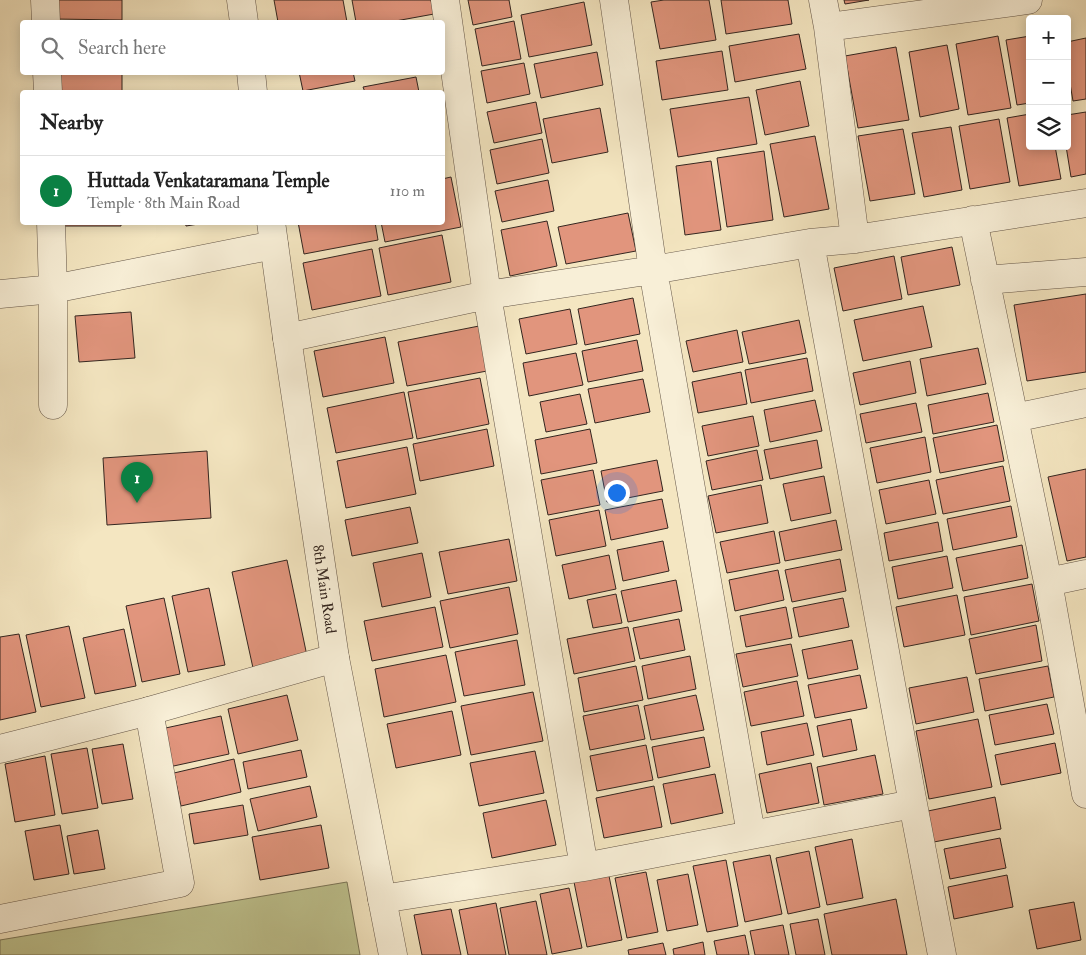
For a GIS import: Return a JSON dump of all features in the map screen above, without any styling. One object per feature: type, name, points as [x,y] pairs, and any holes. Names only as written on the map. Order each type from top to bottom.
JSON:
[{"type":"street","points":[[45,0],[46,20]]},
{"type":"street","points":[[241,0],[244,20]]},
{"type":"street","points":[[445,0],[487,295],[584,867]]},
{"type":"street","points":[[614,0],[652,270],[751,834]]},
{"type":"street","points":[[823,0],[855,239]]},
{"type":"street","points":[[828,27],[1028,0]]},
{"type":"street","points":[[47,75],[48,90]]},
{"type":"street","points":[[251,75],[253,90]]},
{"type":"street","points":[[287,338],[487,295],[652,270],[810,243],[855,239],[1086,202]]},
{"type":"street","points":[[972,220],[1048,582],[1086,794]]},
{"type":"street","points":[[51,225],[53,406]]},
{"type":"street","points":[[0,294],[53,289],[273,234]]},
{"type":"street","name":"8th Main Road","points":[[273,234],[335,658],[392,955]]},
{"type":"street","points":[[810,243],[942,955]]},
{"type":"street","points":[[985,280],[1086,272]]},
{"type":"street","points":[[1014,418],[1086,403]]},
{"type":"street","points":[[1048,582],[1086,574]]},
{"type":"street","points":[[0,749],[149,711],[335,658]]},
{"type":"street","points":[[0,919],[180,883],[149,711]]},
{"type":"street","points":[[382,899],[584,867],[913,804]]},
{"type":"green space","points":[[347,882],[360,955],[0,955],[0,940]]},
{"type":"building","points":[[55,0],[122,0],[122,20],[55,19]]},
{"type":"building","points":[[274,0],[343,0],[347,20],[278,20]]},
{"type":"building","points":[[352,0],[431,0],[434,14],[401,20],[356,20]]},
{"type":"building","points":[[468,0],[509,0],[512,17],[473,25]]},
{"type":"building","points":[[664,0],[709,0],[716,40],[660,49],[651,2]]},
{"type":"building","points":[[721,0],[788,0],[792,24],[726,34]]},
{"type":"building","points":[[844,0],[869,0],[845,4]]},
{"type":"building","points":[[584,2],[592,45],[529,57],[521,15]]},
{"type":"building","points":[[514,21],[521,59],[482,66],[475,29]]},
{"type":"building","points":[[799,34],[806,69],[735,82],[729,46]]},
{"type":"building","points":[[998,36],[1011,108],[968,115],[956,44]]},
{"type":"building","points":[[1026,37],[1026,104],[1017,105],[1006,40]]},
{"type":"building","points":[[1086,38],[1086,99],[1073,101],[1071,89],[1071,41]]},
{"type":"building","points":[[947,45],[959,109],[920,117],[909,52]]},
{"type":"building","points":[[896,47],[909,120],[858,128],[845,56]]},
{"type":"building","points":[[722,51],[728,90],[662,100],[656,61]]},
{"type":"building","points":[[597,52],[603,85],[541,98],[534,64]]},
{"type":"building","points":[[524,63],[530,94],[487,103],[481,71]]},
{"type":"building","points":[[59,75],[122,75],[122,90],[59,90]]},
{"type":"building","points":[[300,75],[354,75],[355,81],[303,90]]},
{"type":"building","points":[[416,77],[419,90],[364,90],[363,87]]},
{"type":"building","points":[[800,81],[809,126],[765,135],[756,90]]},
{"type":"building","points":[[749,97],[757,144],[678,157],[670,109]]},
{"type":"building","points":[[536,102],[542,133],[494,143],[487,112]]},
{"type":"building","points":[[600,108],[608,152],[552,163],[543,119]]},
{"type":"building","points":[[1086,112],[1086,174],[1071,177],[1067,150],[1071,150],[1071,114]]},
{"type":"building","points":[[1026,115],[1026,150],[1056,150],[1061,179],[1019,186],[1007,118]]},
{"type":"building","points":[[999,119],[1010,182],[970,189],[959,126]]},
{"type":"building","points":[[951,127],[962,190],[924,197],[912,133]]},
{"type":"building","points":[[903,129],[915,194],[870,201],[858,136]]},
{"type":"building","points":[[815,136],[829,209],[784,217],[770,144]]},
{"type":"building","points":[[542,139],[549,173],[497,184],[490,150]]},
{"type":"building","points":[[764,151],[773,220],[727,227],[717,158]]},
{"type":"building","points":[[711,161],[721,230],[685,235],[676,166]]},
{"type":"building","points":[[451,177],[461,227],[385,242],[382,225],[445,225],[445,178]]},
{"type":"building","points":[[548,180],[554,211],[502,222],[495,191]]},
{"type":"building","points":[[628,213],[636,251],[566,264],[558,227]]},
{"type":"building","points":[[547,221],[557,266],[510,276],[501,230]]},
{"type":"building","points":[[59,225],[121,225],[121,226]]},
{"type":"building","points":[[299,225],[376,225],[378,240],[304,254]]},
{"type":"building","points":[[442,235],[451,282],[388,295],[379,248]]},
{"type":"building","points":[[952,247],[960,285],[908,295],[901,257]]},
{"type":"building","points":[[372,249],[381,296],[312,310],[303,263]]},
{"type":"building","points":[[894,256],[902,299],[843,311],[834,268]]},
{"type":"building","points":[[1086,294],[1086,372],[1027,381],[1014,305]]},
{"type":"building","points":[[633,298],[640,334],[585,345],[578,309]]},
{"type":"building","points":[[923,306],[932,347],[863,361],[854,320]]},
{"type":"building","points":[[570,309],[577,344],[526,354],[519,319]]},
{"type":"building","points":[[131,312],[135,358],[79,362],[75,316]]},
{"type":"building","points":[[799,320],[806,353],[749,364],[742,332]]},
{"type":"building","points":[[479,326],[487,371],[407,386],[398,342]]},
{"type":"building","points":[[737,330],[743,362],[693,372],[686,341]]},
{"type":"building","points":[[385,337],[394,383],[323,397],[314,351]]},
{"type":"building","points":[[637,340],[643,371],[588,382],[582,351]]},
{"type":"building","points":[[978,348],[986,384],[927,396],[920,359]]},
{"type":"building","points":[[576,353],[583,385],[529,396],[523,363]]},
{"type":"building","points":[[807,358],[813,391],[751,403],[745,370]]},
{"type":"building","points":[[910,361],[916,393],[860,405],[853,373]]},
{"type":"building","points":[[741,372],[747,404],[698,413],[692,382]]},
{"type":"building","points":[[480,378],[489,424],[417,439],[408,392]]},
{"type":"building","points":[[643,379],[650,412],[595,423],[588,389]]},
{"type":"building","points":[[404,392],[413,438],[336,453],[327,408]]},
{"type":"building","points":[[988,393],[994,422],[933,434],[928,405]]},
{"type":"building","points":[[580,394],[587,424],[546,432],[540,402]]},
{"type":"building","points":[[815,400],[822,431],[770,442],[764,410]]},
{"type":"building","points":[[916,403],[922,432],[866,443],[860,414]]},
{"type":"building","points":[[753,416],[759,446],[708,456],[702,426]]},
{"type":"building","points":[[997,425],[1004,461],[940,473],[933,438]]},
{"type":"building","points":[[487,429],[494,466],[420,481],[413,444]]},
{"type":"building","points":[[590,429],[597,463],[541,474],[535,440]]},
{"type":"building","points":[[925,437],[931,472],[877,483],[870,448]]},
{"type":"building","points":[[817,440],[822,468],[770,479],[764,450]]},
{"type":"building","points":[[407,447],[416,494],[346,508],[337,461]]},
{"type":"building","points":[[757,450],[763,480],[712,490],[706,461]]},
{"type":"building","points":[[207,451],[211,518],[107,525],[103,458]]},
{"type":"building","points":[[657,460],[663,491],[607,502],[601,471]]},
{"type":"building","points":[[1003,466],[1010,501],[943,514],[936,480]]},
{"type":"building","points":[[1086,469],[1086,557],[1067,561],[1048,477]]},
{"type":"building","points":[[593,470],[600,505],[548,515],[541,480]]},
{"type":"building","points":[[824,476],[831,513],[791,521],[783,484]]},
{"type":"building","points":[[929,480],[936,514],[886,524],[879,490]]},
{"type":"building","points":[[761,485],[768,523],[716,533],[708,496]]},
{"type":"building","points":[[662,499],[668,528],[611,540],[605,510]]},
{"type":"building","points":[[1011,506],[1017,537],[953,550],[947,519]]},
{"type":"building","points":[[410,507],[418,543],[352,556],[345,520]]},
{"type":"building","points":[[599,510],[606,546],[556,556],[549,520]]},
{"type":"building","points":[[836,520],[842,550],[785,561],[779,532]]},
{"type":"building","points":[[938,522],[943,551],[889,561],[884,533]]},
{"type":"building","points":[[774,531],[780,563],[727,573],[720,542]]},
{"type":"building","points":[[509,539],[517,581],[448,594],[439,552]]},
{"type":"building","points":[[663,541],[669,571],[623,581],[617,550]]},
{"type":"building","points":[[1022,545],[1028,578],[963,591],[956,558]]},
{"type":"building","points":[[422,553],[431,597],[382,607],[373,563]]},
{"type":"building","points":[[609,555],[616,589],[569,599],[562,565]]},
{"type":"building","points":[[947,556],[953,588],[898,599],[892,567]]},
{"type":"building","points":[[840,559],[846,591],[792,602],[785,570]]},
{"type":"building","points":[[287,560],[307,656],[253,668],[232,572]]},
{"type":"building","points":[[778,570],[784,600],[735,611],[729,580]]},
{"type":"building","points":[[676,580],[682,611],[628,622],[621,591]]},
{"type":"building","points":[[1032,584],[1039,621],[971,635],[964,597]]},
{"type":"building","points":[[509,587],[518,634],[450,648],[440,601]]},
{"type":"building","points":[[209,588],[225,665],[188,672],[172,596]]},
{"type":"building","points":[[616,594],[622,623],[593,628],[587,600]]},
{"type":"building","points":[[957,595],[965,635],[904,647],[896,607]]},
{"type":"building","points":[[164,598],[180,674],[142,682],[126,606]]},
{"type":"building","points":[[843,598],[849,627],[799,637],[793,608]]},
{"type":"building","points":[[435,607],[443,647],[372,661],[364,621]]},
{"type":"building","points":[[786,607],[792,638],[746,647],[740,616]]},
{"type":"building","points":[[679,619],[685,650],[640,659],[633,628]]},
{"type":"building","points":[[1036,625],[1042,661],[976,674],[969,639]]},
{"type":"building","points":[[69,626],[85,698],[41,707],[26,635]]},
{"type":"building","points":[[628,627],[635,661],[574,674],[567,639]]},
{"type":"building","points":[[124,629],[136,686],[95,694],[83,638]]},
{"type":"building","points":[[19,634],[36,712],[0,720],[0,637]]},
{"type":"building","points":[[517,640],[525,685],[464,696],[455,652]]},
{"type":"building","points":[[852,640],[858,669],[808,679],[802,650]]},
{"type":"building","points":[[791,644],[798,676],[743,687],[736,654]]},
{"type":"building","points":[[446,655],[456,702],[384,717],[375,669]]},
{"type":"building","points":[[690,656],[696,689],[648,699],[642,666]]},
{"type":"building","points":[[636,666],[643,700],[584,712],[578,678]]},
{"type":"building","points":[[1048,666],[1054,697],[985,711],[979,679]]},
{"type":"building","points":[[860,675],[867,708],[815,718],[808,685]]},
{"type":"building","points":[[967,677],[974,712],[916,724],[909,688]]},
{"type":"building","points":[[797,681],[804,716],[751,726],[744,692]]},
{"type":"building","points":[[533,692],[543,741],[471,755],[461,706]]},
{"type":"building","points":[[287,695],[298,740],[238,754],[228,709]]},
{"type":"building","points":[[696,695],[704,730],[651,740],[644,706]]},
{"type":"building","points":[[1047,704],[1054,734],[995,745],[989,715]]},
{"type":"building","points":[[638,705],[645,739],[590,750],[583,716]]},
{"type":"building","points":[[452,711],[461,755],[396,768],[387,724]]},
{"type":"building","points":[[221,716],[229,754],[169,767],[161,729]]},
{"type":"building","points":[[851,719],[857,750],[823,757],[817,726]]},
{"type":"building","points":[[978,719],[992,787],[929,799],[916,731]]},
{"type":"building","points":[[807,723],[814,755],[767,765],[761,732]]},
{"type":"building","points":[[704,737],[710,767],[658,778],[652,747]]},
{"type":"building","points":[[1055,743],[1061,773],[1001,785],[995,755]]},
{"type":"building","points":[[123,744],[133,799],[102,804],[92,749]]},
{"type":"building","points":[[646,745],[653,780],[597,791],[590,756]]},
{"type":"building","points":[[87,748],[98,808],[62,814],[51,754]]},
{"type":"building","points":[[301,750],[307,777],[248,789],[243,762]]},
{"type":"building","points":[[535,751],[544,793],[479,806],[470,763]]},
{"type":"building","points":[[875,755],[883,794],[824,805],[817,767]]},
{"type":"building","points":[[45,756],[55,815],[15,822],[5,764]]},
{"type":"building","points":[[234,759],[241,792],[181,806],[174,773]]},
{"type":"building","points":[[811,763],[819,803],[767,813],[759,774]]},
{"type":"building","points":[[715,774],[723,813],[671,824],[663,784]]},
{"type":"building","points":[[310,786],[317,817],[258,831],[250,799]]},
{"type":"building","points":[[654,786],[662,827],[604,838],[596,798]]},
{"type":"building","points":[[995,797],[1001,829],[934,842],[928,811]]},
{"type":"building","points":[[546,800],[556,845],[492,858],[483,813]]},
{"type":"building","points":[[243,805],[248,835],[194,844],[189,814]]},
{"type":"building","points":[[60,825],[69,874],[34,880],[25,831]]},
{"type":"building","points":[[321,825],[329,868],[260,880],[252,837]]},
{"type":"building","points":[[98,830],[105,869],[74,874],[67,836]]},
{"type":"building","points":[[1000,838],[1006,868],[950,879],[944,849]]},
{"type":"building","points":[[852,839],[863,898],[827,905],[815,847]]},
{"type":"building","points":[[809,851],[820,907],[788,914],[776,858]]},
{"type":"building","points":[[770,855],[782,914],[745,922],[733,862]]},
{"type":"building","points":[[726,860],[738,926],[707,932],[693,866]]},
{"type":"building","points":[[646,872],[658,932],[627,938],[615,878]]},
{"type":"building","points":[[688,874],[698,925],[667,931],[657,880]]},
{"type":"building","points":[[1007,875],[1013,907],[954,919],[948,887]]},
{"type":"building","points":[[609,876],[622,940],[587,947],[574,882]]},
{"type":"building","points":[[569,888],[582,948],[552,954],[540,894]]},
{"type":"building","points":[[896,899],[907,955],[832,955],[824,914]]},
{"type":"building","points":[[536,901],[547,955],[509,955],[500,908]]},
{"type":"building","points":[[1074,902],[1081,940],[1037,949],[1029,910]]},
{"type":"building","points":[[496,903],[506,955],[468,955],[459,910]]},
{"type":"building","points":[[451,909],[461,955],[422,955],[414,915]]},
{"type":"building","points":[[818,919],[825,955],[796,955],[790,924]]},
{"type":"building","points":[[783,925],[789,955],[755,955],[750,931]]},
{"type":"building","points":[[745,935],[749,955],[717,955],[714,941]]},
{"type":"building","points":[[703,942],[705,955],[674,955],[673,949]]},
{"type":"building","points":[[663,943],[666,955],[629,955],[628,950]]},
{"type":"place","name":"Huttada Venkataramana Temple","points":[[137,503]]}]
